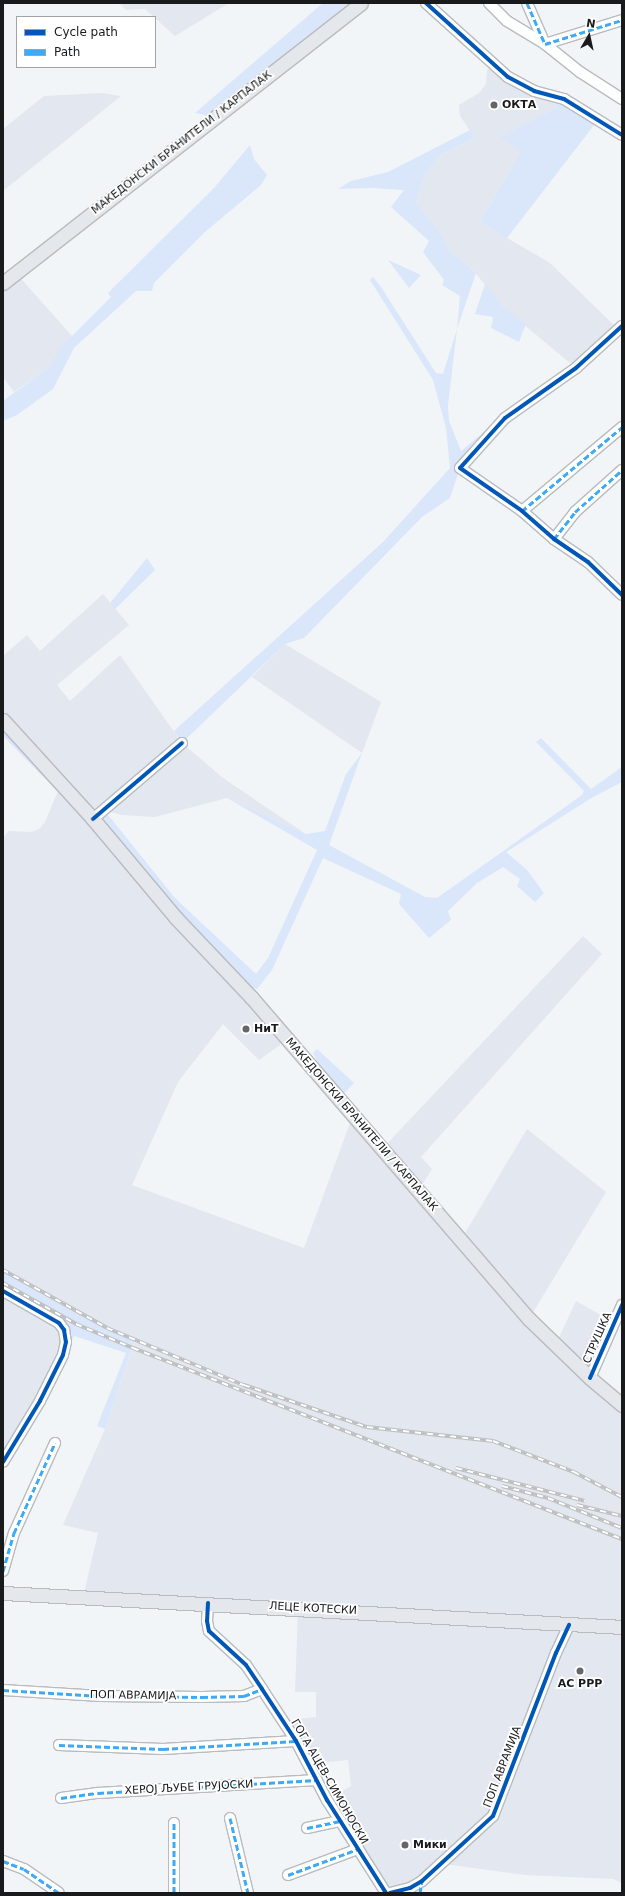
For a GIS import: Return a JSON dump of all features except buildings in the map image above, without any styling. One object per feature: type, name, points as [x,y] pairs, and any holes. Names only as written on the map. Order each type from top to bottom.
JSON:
[{"type":"main road","name":"МАКЕДОНСКИ БРАНИТЕЛИ / КАРПАЛАК","points":[[3,283],[361,3]]},
{"type":"main road","name":"МАКЕДОНСКИ БРАНИТЕЛИ / КАРПАЛАК","points":[[3,720],[93,818],[176,918],[251,997],[540,1331],[622,1406]]},
{"type":"main road","name":"ЛЕЦЕ КОТЕСКИ","points":[[3,1593],[208,1603],[622,1627]]},
{"type":"street","points":[[427,3],[508,78],[534,91],[564,99],[622,135]]},
{"type":"street","points":[[489,3],[507,21],[545,44],[580,72],[622,100]]},
{"type":"street","points":[[527,3],[545,44]]},
{"type":"street","points":[[545,44],[622,20]]},
{"type":"street","points":[[622,326],[576,368],[505,418],[460,468],[522,512],[554,538],[588,562],[622,595]]},
{"type":"street","points":[[522,512],[622,427]]},
{"type":"street","points":[[554,538],[575,512],[622,470]]},
{"type":"street","points":[[93,818],[182,743]]},
{"type":"street","points":[[3,1290],[59,1323],[64,1330],[66,1342],[63,1355],[43,1395],[3,1462]]},
{"type":"street","name":"СТРУШКА","points":[[590,1378],[622,1305]]},
{"type":"street","points":[[3,1571],[14,1533],[55,1443]]},
{"type":"street","name":"ГОГА АЦЕВ-СИМОНОСКИ","points":[[208,1603],[207,1621],[209,1631],[246,1665],[296,1741],[340,1821],[386,1893]]},
{"type":"street","name":"ПОП АВРАМИЈА","points":[[390,1893],[410,1888],[422,1882],[493,1816],[556,1653],[569,1625]]},
{"type":"street","name":"ПОП АВРАМИЈА","points":[[3,1690],[101,1696],[202,1697],[244,1696],[262,1689]]},
{"type":"street","points":[[59,1745],[163,1749],[296,1741]]},
{"type":"street","name":"ХЕРОЈ ЉУБЕ ГРУЈОСКИ","points":[[61,1798],[98,1793],[317,1780]]},
{"type":"street","points":[[230,1818],[248,1893]]},
{"type":"street","name":"ГОГА АЦЕВ-СИМОНОСКИ","points":[[307,1828],[340,1821]]},
{"type":"street","points":[[174,1823],[174,1893]]},
{"type":"street","name":"ГОГА АЦЕВ-СИМОНОСКИ","points":[[288,1875],[358,1849]]},
{"type":"street","points":[[3,1861],[24,1869],[59,1893]]},
{"type":"street","points":[[420,1893],[422,1882]]},
{"type":"shaded area","points":[[119,3],[229,3],[175,36],[156,19],[156,16],[153,16],[145,9],[126,10]]},
{"type":"shaded area","points":[[323,3],[361,3],[215,117],[195,113]]},
{"type":"shaded area","points":[[493,66],[508,77],[564,99],[556,108],[499,137],[521,151],[480,222],[550,263],[618,329],[576,368],[505,309],[472,269],[464,266],[450,252],[442,235],[416,203],[425,175],[439,156],[475,138],[460,116],[459,105],[479,93],[486,84],[487,70]]},
{"type":"shaded area","points":[[101,93],[121,96],[3,191],[3,129],[44,96]]},
{"type":"shaded area","points":[[564,99],[598,120],[507,238],[480,222],[521,151],[499,137],[556,108]]},
{"type":"shaded area","points":[[470,130],[475,138],[439,156],[425,175],[416,203],[442,235],[450,252],[476,273],[457,329],[460,296],[442,285],[444,280],[423,252],[429,241],[391,207],[404,190],[371,188],[338,189],[351,181],[388,172]]},
{"type":"shaded area","points":[[250,145],[254,159],[267,175],[261,185],[205,232],[154,283],[152,291],[136,291],[74,348],[53,389],[17,415],[3,421],[3,401],[50,366],[62,346],[111,297],[108,293],[214,188]]},
{"type":"shaded area","points":[[388,260],[421,275],[409,288]]},
{"type":"shaded area","points":[[16,273],[72,336],[50,366],[14,392],[3,377],[3,283]]},
{"type":"shaded area","points":[[373,277],[381,287],[436,373],[443,374],[457,329],[448,405],[449,421],[461,451],[523,399],[572,364],[576,368],[505,418],[460,468],[450,498],[422,517],[304,638],[285,644],[182,743],[174,731],[383,542],[450,468],[446,428],[433,380],[370,280]]},
{"type":"shaded area","points":[[485,284],[505,309],[526,324],[519,342],[491,328],[493,317],[475,314]]},
{"type":"shaded area","points":[[147,558],[155,570],[115,609],[110,603]]},
{"type":"shaded area","points":[[103,594],[129,625],[57,685],[70,701],[120,655],[182,743],[223,778],[306,834],[227,798],[155,817],[121,815],[104,810],[282,1034],[280,1045],[259,1060],[223,1024],[178,1082],[132,1185],[304,1248],[353,1115],[382,1149],[583,936],[602,954],[421,1157],[432,1169],[418,1191],[461,1240],[527,1129],[606,1192],[529,1319],[555,1346],[576,1301],[615,1323],[590,1378],[622,1405],[622,1883],[613,1879],[525,1875],[444,1864],[436,1871],[390,1893],[327,1800],[351,1786],[348,1760],[309,1764],[284,1721],[316,1717],[316,1692],[295,1692],[298,1609],[83,1597],[98,1533],[63,1525],[105,1429],[135,1341],[43,1295],[3,1270],[3,837],[9,831],[31,832],[39,829],[45,822],[61,784],[3,720],[3,656],[27,635],[40,651]]},
{"type":"shaded area","points":[[285,644],[381,702],[362,753],[252,677]]},
{"type":"shaded area","points":[[3,720],[61,784],[57,791],[3,736]]},
{"type":"shaded area","points":[[541,738],[591,789],[622,767],[622,782],[593,797],[506,852],[527,870],[544,893],[535,902],[517,886],[520,879],[503,867],[477,883],[448,911],[451,920],[429,938],[399,904],[401,894],[323,858],[272,970],[257,989],[241,986],[93,819],[104,810],[175,898],[256,974],[268,958],[317,850],[227,798],[306,834],[325,831],[346,774],[362,753],[329,845],[425,897],[437,898],[582,795],[584,791],[536,742]]},
{"type":"shaded area","points":[[317,1049],[354,1083],[339,1099],[313,1053]]},
{"type":"shaded area","points":[[3,1270],[43,1295],[135,1340],[105,1429],[97,1426],[126,1353],[74,1336],[63,1355],[64,1330],[3,1291]]},
{"type":"shaded area","points":[[3,1291],[59,1323],[66,1342],[3,1462]]},
{"type":"railway","points":[[3,1270],[107,1328],[248,1387]]},
{"type":"railway","points":[[3,1283],[76,1324],[133,1348],[622,1539]]},
{"type":"railway","points":[[244,1385],[367,1427],[493,1441],[574,1472],[622,1497]]},
{"type":"railway","points":[[456,1468],[585,1501]]},
{"type":"railway","points":[[502,1486],[548,1498],[622,1528]]},
{"type":"railway","points":[[577,1505],[622,1516]]},
{"type":"marked path","points":[[527,3],[545,44],[622,20]]},
{"type":"marked path","points":[[522,511],[622,427]]},
{"type":"marked path","points":[[554,539],[575,512],[622,470]]},
{"type":"marked path","points":[[3,1571],[14,1533],[55,1443]]},
{"type":"marked path","points":[[3,1690],[101,1696],[202,1697],[244,1696],[262,1689]]},
{"type":"marked path","points":[[59,1745],[163,1749],[296,1741]]},
{"type":"marked path","points":[[61,1798],[98,1793],[317,1780]]},
{"type":"marked path","points":[[230,1818],[248,1893]]},
{"type":"marked path","points":[[307,1828],[340,1821]]},
{"type":"marked path","points":[[174,1823],[174,1893]]},
{"type":"marked path","points":[[288,1875],[358,1849]]},
{"type":"marked path","points":[[3,1861],[24,1869],[59,1893]]},
{"type":"marked path","points":[[420,1893],[422,1881]]},
{"type":"cycle path","points":[[426,3],[508,77],[534,91],[564,99],[622,135]]},
{"type":"cycle path","points":[[622,326],[576,368],[505,418],[460,468],[522,511],[554,539],[588,562],[622,595]]},
{"type":"cycle path","points":[[93,819],[182,743]]},
{"type":"cycle path","points":[[3,1291],[59,1323],[64,1330],[66,1342],[63,1355],[40,1401],[3,1462]]},
{"type":"cycle path","points":[[590,1378],[622,1305]]},
{"type":"cycle path","points":[[208,1603],[207,1621],[209,1631],[246,1665],[296,1741],[327,1800],[386,1893]]},
{"type":"cycle path","points":[[390,1893],[410,1888],[422,1881],[493,1816],[556,1653],[569,1625]]},
{"type":"place","name":"ОКТА","points":[[494,105]]},
{"type":"place","name":"НиТ","points":[[246,1029]]},
{"type":"place","name":"АС РРР","points":[[580,1671]]},
{"type":"place","name":"Мики","points":[[405,1845]]}]
